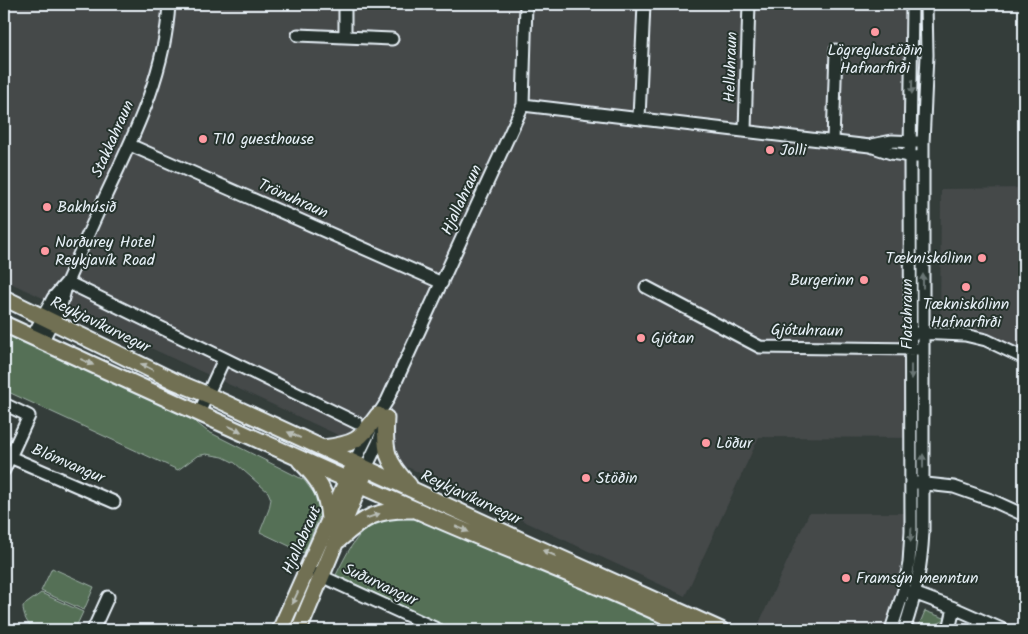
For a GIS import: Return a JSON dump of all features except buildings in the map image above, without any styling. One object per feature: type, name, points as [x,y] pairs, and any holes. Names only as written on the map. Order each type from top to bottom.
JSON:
[{"type":"main road","name":"Reykjavíkurvegur","points":[[4,298],[174,381],[721,630]]},
{"type":"main road","name":"Reykjavíkurvegur","points":[[4,324],[353,482],[585,580],[695,630]]},
{"type":"main road","points":[[322,448],[342,446],[358,439],[382,416]]},
{"type":"main road","points":[[382,416],[384,442],[390,461],[397,472],[414,490]]},
{"type":"main road","points":[[293,455],[319,482],[327,498],[330,521]]},
{"type":"main road","name":"Hjallabraut","points":[[299,630],[336,542],[353,482],[360,465]]},
{"type":"main road","name":"Hjallabraut","points":[[280,630],[330,521],[353,482]]},
{"type":"main road","points":[[336,542],[367,517],[393,511],[417,510]]},
{"type":"street","name":"Stakkahraun","points":[[37,339],[48,319],[62,302],[67,282],[130,145],[158,74],[169,4]]},
{"type":"street","points":[[345,4],[345,37]]},
{"type":"street","name":"Hjallahraun","points":[[360,465],[387,401],[523,105],[526,4]]},
{"type":"street","points":[[639,118],[644,4]]},
{"type":"street","name":"Helluhraun","points":[[745,130],[749,4]]},
{"type":"street","name":"Flatahraun","points":[[904,630],[916,594],[921,567],[923,532],[917,484],[917,333],[923,157],[917,142],[912,4]]},
{"type":"street","name":"Flatahraun","points":[[917,333],[910,156],[917,142],[927,55],[926,4]]},
{"type":"street","points":[[298,35],[392,39]]},
{"type":"street","points":[[832,141],[836,50]]},
{"type":"street","points":[[523,105],[832,141],[870,146],[891,153],[923,157]]},
{"type":"street","points":[[870,146],[892,141],[917,142]]},
{"type":"street","name":"Trönuhraun","points":[[130,145],[442,283]]},
{"type":"street","name":"Reykjavíkurvegur","points":[[67,282],[357,423]]},
{"type":"street","name":"Gjótuhraun","points":[[646,287],[760,346],[917,349]]},
{"type":"street","points":[[917,333],[965,335],[979,338],[1024,358]]},
{"type":"street","points":[[199,413],[224,359]]},
{"type":"street","name":"Blómvangur","points":[[4,404],[29,416],[4,470]]},
{"type":"street","name":"Blómvangur","points":[[10,457],[114,502]]},
{"type":"street","points":[[917,484],[954,487],[991,500],[1024,515]]},
{"type":"street","name":"Flatahraun","points":[[892,630],[904,590],[909,563],[917,484]]},
{"type":"street","name":"Suðurvangur","points":[[308,570],[439,630]]},
{"type":"street","points":[[904,590],[954,608],[1004,630]]},
{"type":"street","points":[[93,630],[108,597]]},
{"type":"street","points":[[949,630],[954,608]]},
{"type":"shaded area","points":[[4,4],[917,4],[913,94],[918,338],[917,438],[759,437],[685,596],[4,280]]},
{"type":"shaded area","name":"Tækniskólinn","points":[[1024,188],[1024,354],[968,328],[940,327],[941,189]]},
{"type":"shaded area","name":"Framsýn menntun","points":[[809,513],[918,513],[915,559],[909,597],[898,630],[756,630]]},
{"type":"green space","points":[[4,330],[193,420],[207,431],[304,480],[318,499],[320,515],[304,553],[260,532],[271,499],[268,492],[235,463],[223,457],[206,454],[197,456],[178,470],[4,390]]},
{"type":"green space","points":[[405,518],[433,521],[685,630],[454,630],[336,575],[354,543],[366,529],[384,519]]},
{"type":"green space","points":[[52,568],[94,587],[84,610],[41,591]]},
{"type":"green space","points":[[41,593],[83,612],[76,627],[72,630],[35,630],[32,628],[26,620],[23,606]]},
{"type":"green space","points":[[925,611],[947,619],[937,624],[935,630],[917,630]]},
{"type":"place","name":"Lögreglustöðin Hafnarfirði","points":[[875,32]]},
{"type":"place","name":"T10 guesthouse","points":[[203,139]]},
{"type":"place","name":"Jolli","points":[[770,150]]},
{"type":"place","name":"Bakhúsið","points":[[47,207]]},
{"type":"place","name":"Norðurey Hotel Reykjavík Road","points":[[45,251]]},
{"type":"place","name":"Tækniskólinn","points":[[982,258]]},
{"type":"place","name":"Burgerinn","points":[[864,280]]},
{"type":"place","name":"Tækniskólinn Hafnarfirði","points":[[966,287]]},
{"type":"place","name":"Gjótan","points":[[641,338]]},
{"type":"place","name":"Löður","points":[[706,443]]},
{"type":"place","name":"Stöðin","points":[[586,478]]},
{"type":"place","name":"Framsýn menntun","points":[[846,578]]}]
